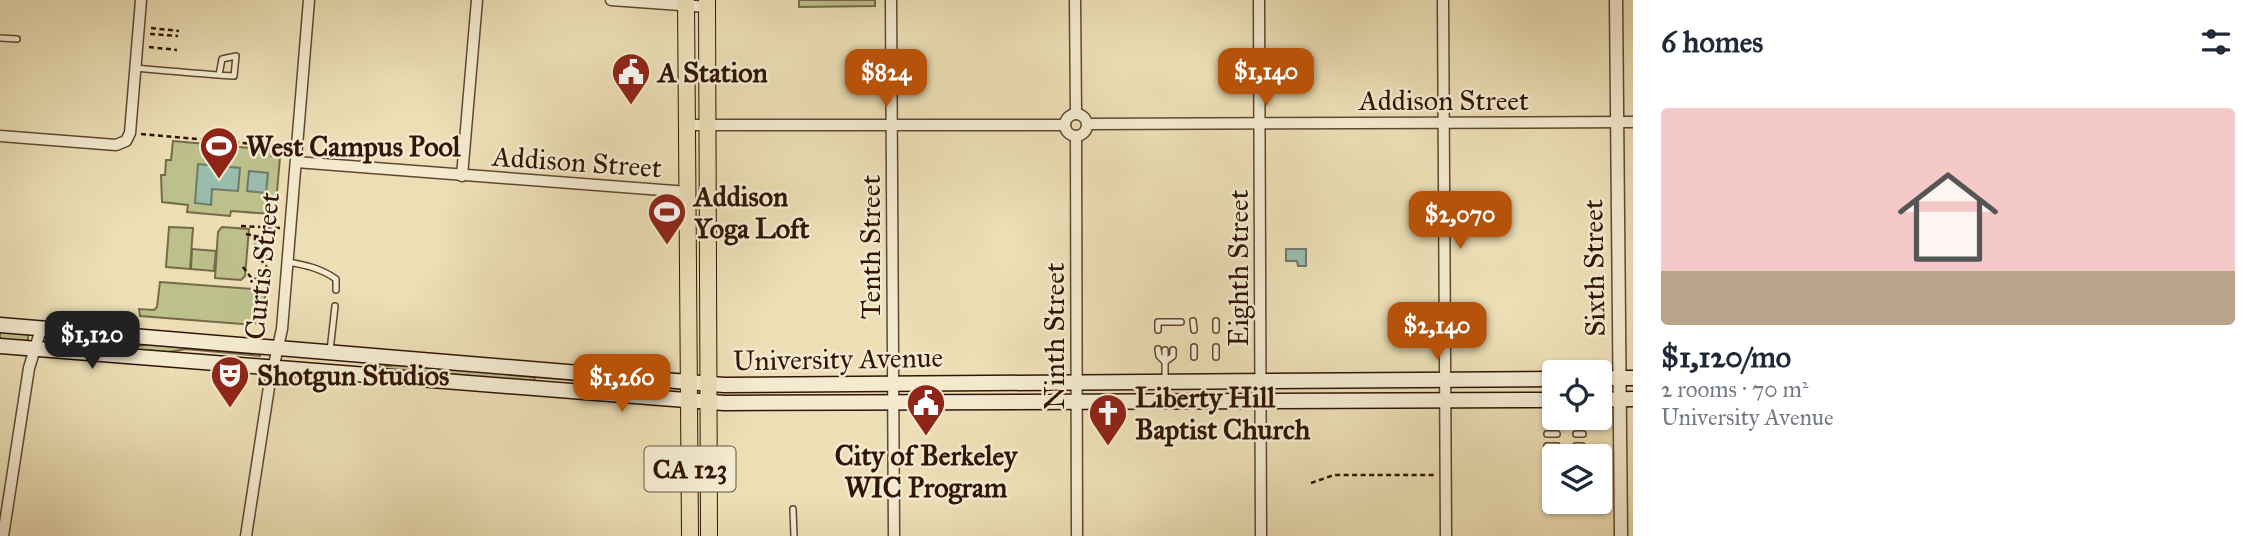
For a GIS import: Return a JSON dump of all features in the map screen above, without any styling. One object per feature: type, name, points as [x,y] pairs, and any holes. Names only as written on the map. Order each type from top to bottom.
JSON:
[{"type":"main road","name":"CA 123","points":[[686,3],[690,536]]},
{"type":"main road","name":"CA 123","points":[[707,3],[709,536]]},
{"type":"main road","name":"University Avenue","points":[[0,325],[709,384],[1542,379]]},
{"type":"main road","name":"University Avenue","points":[[0,346],[708,402],[893,405],[1542,400]]},
{"type":"street","points":[[0,136],[116,145],[128,137],[141,0]]},
{"type":"street","name":"Curtis Street","points":[[246,536],[272,369],[282,329],[309,0]]},
{"type":"street","points":[[462,176],[477,0]]},
{"type":"street","points":[[611,0],[707,3]]},
{"type":"street","name":"Tenth Street","points":[[891,0],[894,536]]},
{"type":"street","points":[[1075,0],[1076,114]]},
{"type":"street","name":"Eighth Street","points":[[1259,0],[1261,536]]},
{"type":"street","points":[[1443,0],[1446,536]]},
{"type":"street","name":"Sixth Street","points":[[1616,0],[1617,122],[1627,399],[1621,536]]},
{"type":"street","points":[[1076,114],[1082,116],[1088,124],[1086,131],[1076,136],[1067,132],[1065,125],[1068,117],[1076,114]]},
{"type":"street","name":"Addison Street","points":[[1088,124],[1633,122]]},
{"type":"street","name":"Addison Street","points":[[688,125],[1065,125]]},
{"type":"street","name":"Ninth Street","points":[[1076,136],[1077,536]]},
{"type":"street","name":"Addison Street","points":[[296,162],[688,192]]},
{"type":"street","points":[[3,536],[5,493],[32,348],[41,329]]},
{"type":"lane","points":[[0,38],[17,39]]},
{"type":"lane","points":[[136,68],[219,75]]},
{"type":"lane","points":[[287,262],[310,265],[326,272],[336,279],[336,290]]},
{"type":"lane","points":[[330,351],[335,306]]},
{"type":"lane","points":[[1193,321],[1194,330]]},
{"type":"lane","points":[[1216,321],[1216,330]]},
{"type":"lane","points":[[1158,330],[1158,322],[1181,322]]},
{"type":"lane","points":[[1166,330],[1170,322]]},
{"type":"lane","points":[[1170,322],[1173,330]]},
{"type":"lane","points":[[1194,347],[1194,357]]},
{"type":"lane","points":[[1216,347],[1216,357]]},
{"type":"lane","points":[[1162,349],[1159,356],[1165,362],[1165,381]]},
{"type":"lane","points":[[1165,362],[1173,356],[1173,349]]},
{"type":"lane","points":[[1547,434],[1557,434]]},
{"type":"lane","points":[[793,509],[794,536]]},
{"type":"path","points":[[139,30],[178,34]]},
{"type":"path","points":[[137,46],[177,50]]},
{"type":"path","points":[[128,137],[297,148]]},
{"type":"path","points":[[241,226],[290,229]]},
{"type":"path","points":[[246,234],[262,236],[266,242],[266,256],[262,261]]},
{"type":"path","points":[[243,267],[251,278],[260,279],[268,266],[253,248],[255,234]]},
{"type":"path","points":[[1311,483],[1334,475],[1446,474]]},
{"type":"green space","points":[[799,0],[875,0],[875,6],[799,7]]},
{"type":"green space","name":"West Campus Pool","points":[[173,141],[272,150],[271,156],[280,157],[276,204],[272,204],[271,214],[231,211],[230,216],[187,212],[188,205],[162,202],[161,175],[165,175],[166,160],[171,160]]},
{"type":"green space","points":[[169,227],[193,228],[190,269],[166,267]]},
{"type":"green space","points":[[222,227],[249,229],[245,276],[241,280],[215,278],[218,232]]},
{"type":"green space","points":[[192,249],[216,251],[214,271],[191,269]]},
{"type":"green space","points":[[160,282],[266,290],[262,319],[257,323],[242,324],[140,316],[139,309],[154,310],[157,307]]},
{"type":"green space","points":[[0,331],[28,334],[28,342],[0,339]]},
{"type":"green space","points":[[52,342],[124,348],[152,344],[261,356],[186,349],[163,353]]},
{"type":"green space","points":[[398,365],[535,375],[534,382],[375,371],[375,367]]},
{"type":"shaded area","points":[[198,164],[240,168],[238,191],[212,189],[211,205],[195,203]]},
{"type":"shaded area","points":[[249,171],[268,173],[266,193],[247,191]]},
{"type":"shaded area","points":[[1286,249],[1306,249],[1306,266],[1298,266],[1297,261],[1286,261]]},
{"type":"place","name":"A Station","points":[[631,106]]},
{"type":"place","name":"West Campus Pool","points":[[219,180]]},
{"type":"place","name":"Addison Yoga Loft","points":[[667,246]]},
{"type":"place","name":"Shotgun Studios","points":[[230,409]]},
{"type":"place","name":"City of Berkeley WIC Program","points":[[926,437]]},
{"type":"place","name":"Liberty Hill Baptist Church","points":[[1108,447]]}]
